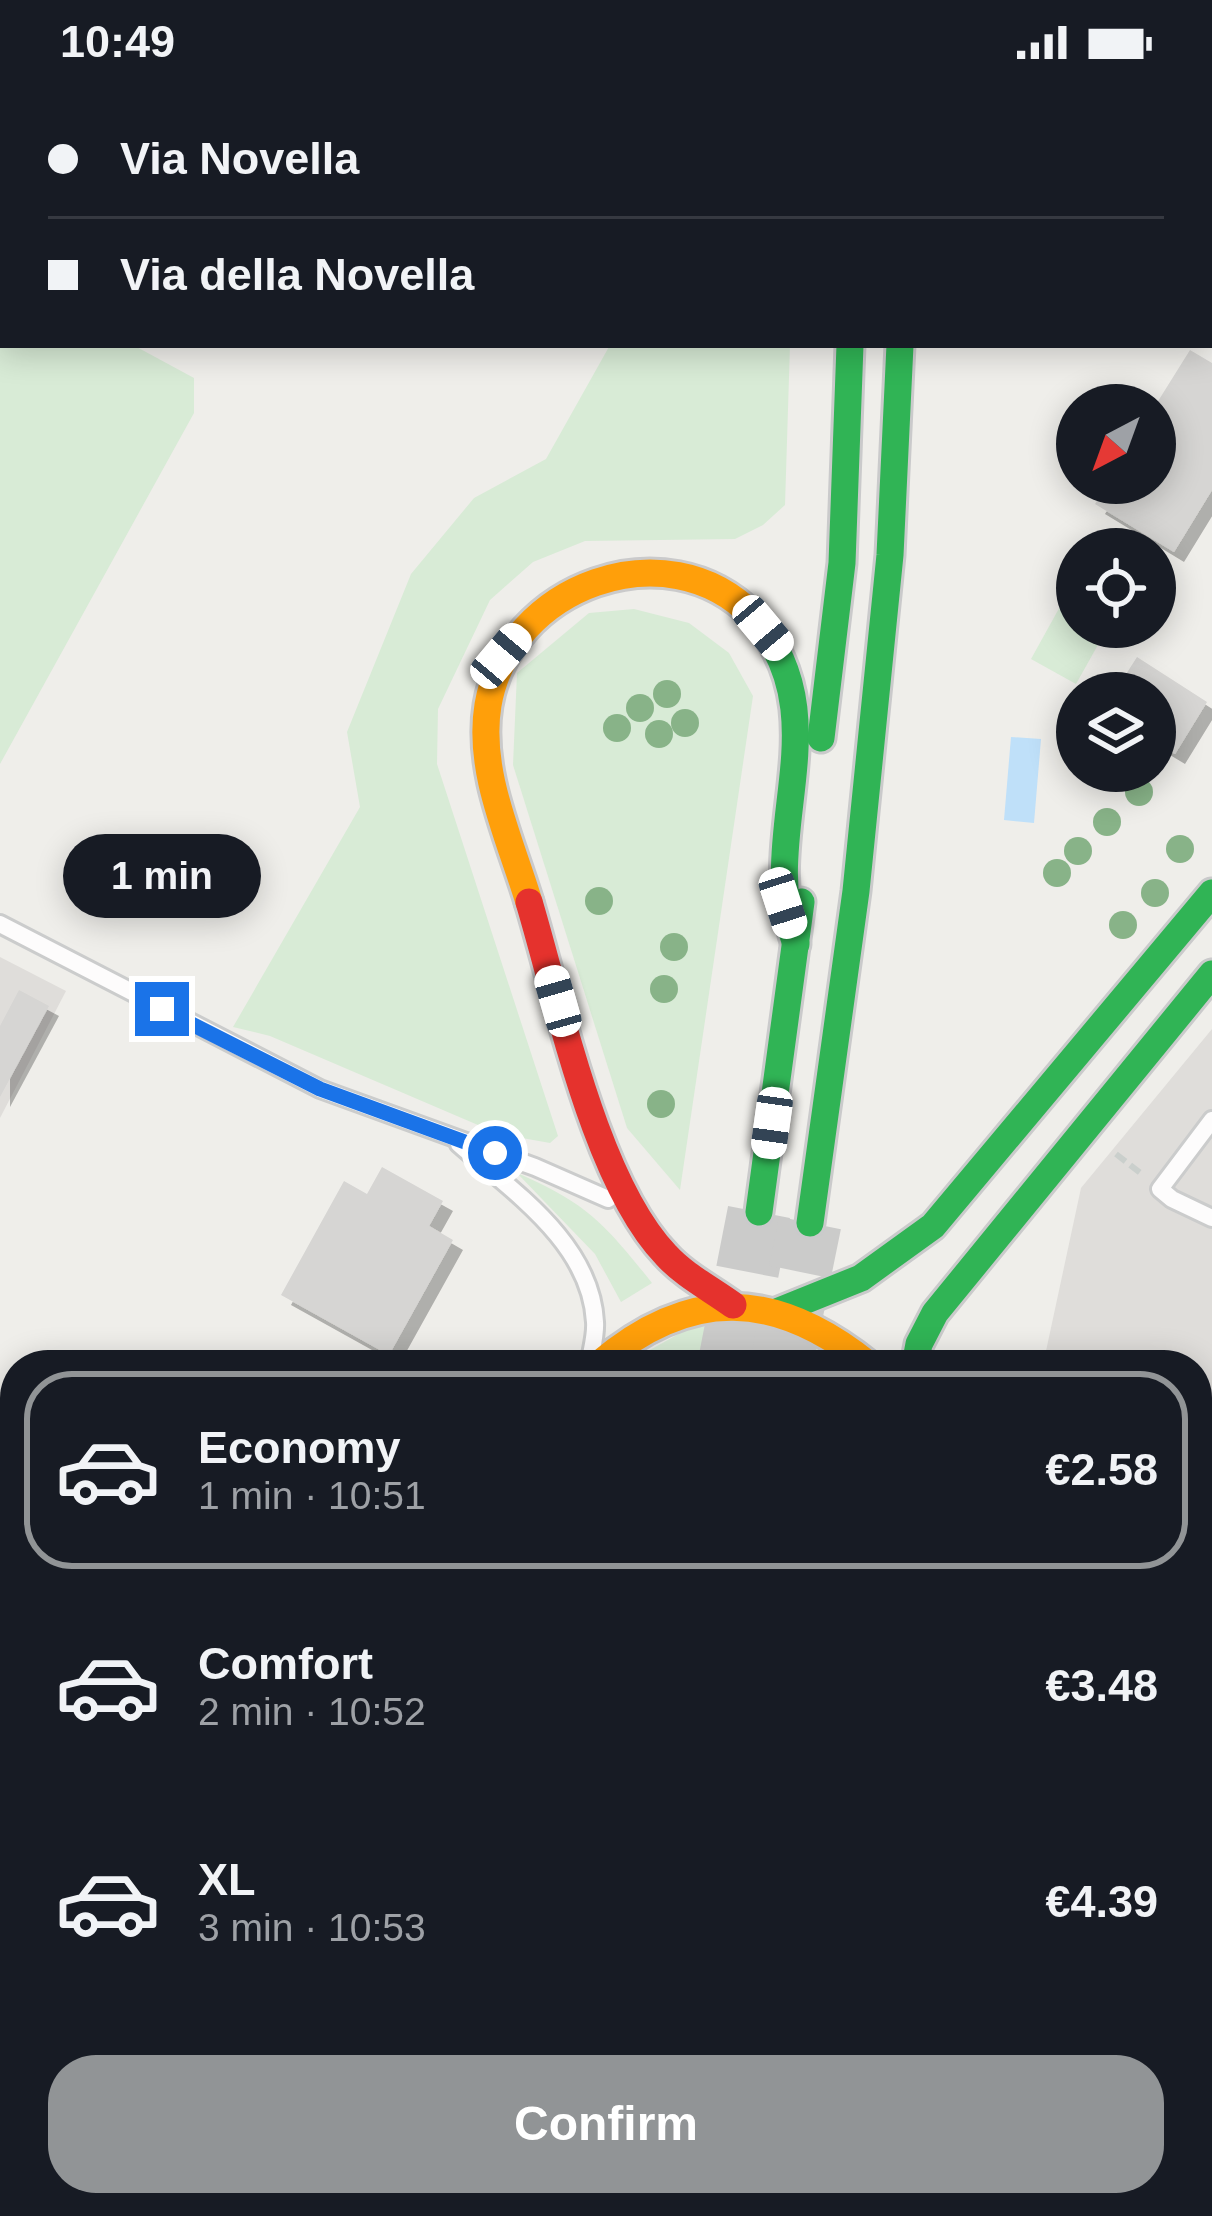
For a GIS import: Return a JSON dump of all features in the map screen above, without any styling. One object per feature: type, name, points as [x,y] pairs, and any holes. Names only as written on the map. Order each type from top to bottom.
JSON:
[{"type":"main road","points":[[759,1212],[842,563],[850,348]]},
{"type":"main road","points":[[811,1223],[858,869],[890,555],[900,348]]},
{"type":"main road","points":[[733,1305],[667,1257],[631,1209],[595,1124],[485,756],[485,708],[501,656],[531,620],[568,592],[613,574],[665,572],[707,581],[746,607],[780,649],[795,684],[796,770],[783,903],[796,944]]},
{"type":"main road","points":[[779,1311],[829,1297],[881,1269],[932,1226],[1212,893]]},
{"type":"main road","points":[[918,1350],[935,1313],[1212,974]]},
{"type":"main road","points":[[614,1350],[640,1330],[674,1315],[733,1305],[779,1311],[824,1328],[851,1350]]},
{"type":"lane","points":[[0,924],[320,1089],[536,1167],[631,1209]]},
{"type":"lane","points":[[1212,1120],[1160,1189],[1212,1218]]},
{"type":"lane","points":[[454,1139],[561,1237],[585,1282],[595,1321],[594,1350]]},
{"type":"path","points":[[1084,1129],[1160,1189]]},
{"type":"shaded area","points":[[0,957],[66,991],[0,1118]]},
{"type":"shaded area","points":[[1212,1029],[1212,1350],[1046,1350],[1081,1188]]},
{"type":"green space","points":[[0,348],[139,348],[194,378],[194,413],[0,764]]},
{"type":"green space","points":[[608,348],[790,348],[785,505],[763,525],[735,539],[585,541],[533,562],[490,600],[438,709],[437,764],[558,1136],[550,1143],[499,1134],[270,1036],[233,1027],[360,807],[347,732],[411,574],[474,498],[546,459]]},
{"type":"green space","points":[[634,609],[689,623],[729,653],[753,696],[680,1190],[627,1128],[513,765],[517,673],[589,613]]},
{"type":"green space","points":[[1056,614],[1056,648],[1096,648],[1083,672],[1056,673],[1031,659]]},
{"type":"green space","points":[[517,1173],[593,1217],[652,1283],[621,1302],[595,1254]]},
{"type":"green space","points":[[691,1327],[775,1327],[818,1350],[650,1350]]},
{"type":"water","points":[[1011,737],[1041,739],[1034,823],[1004,820]]},
{"type":"building","points":[[1190,350],[1212,363],[1212,490],[1176,549],[1176,528],[1134,528],[1095,504],[1176,504],[1176,384],[1169,384]]},
{"type":"building","points":[[1137,657],[1160,672],[1127,672]]},
{"type":"building","points":[[1176,682],[1207,702],[1176,752]]},
{"type":"building","points":[[19,990],[49,1006],[0,1097],[0,1026]]},
{"type":"building","points":[[382,1167],[443,1201],[429,1226],[453,1240],[392,1350],[380,1350],[281,1295],[344,1181],[367,1194]]},
{"type":"tunnel","points":[[732,1350],[759,1212]]},
{"type":"tunnel","points":[[784,1350],[810,1223]]},
{"type":"traffic: fast","points":[[821,738],[842,563],[850,348]]},
{"type":"traffic: fast","points":[[810,1223],[856,891],[890,555],[900,348]]},
{"type":"traffic: fast","points":[[753,616],[779,655],[792,695],[795,736],[785,860],[786,902],[796,944]]},
{"type":"traffic: fast","points":[[779,1311],[861,1278],[933,1226],[1212,893]]},
{"type":"traffic: fast","points":[[759,1212],[801,902]]},
{"type":"traffic: fast","points":[[918,1350],[935,1313],[1212,974]]},
{"type":"traffic: slow","points":[[529,902],[497,805],[486,730],[488,705],[502,663],[526,628],[558,601],[596,582],[637,574],[678,576],[718,589],[753,616]]},
{"type":"traffic: slow","points":[[618,1350],[666,1321],[733,1307],[800,1322],[848,1350]]},
{"type":"traffic: jam","points":[[529,902],[582,1088],[619,1183],[666,1255],[733,1305]]},
{"type":"route","points":[[162,1009],[320,1089],[495,1153]]}]
